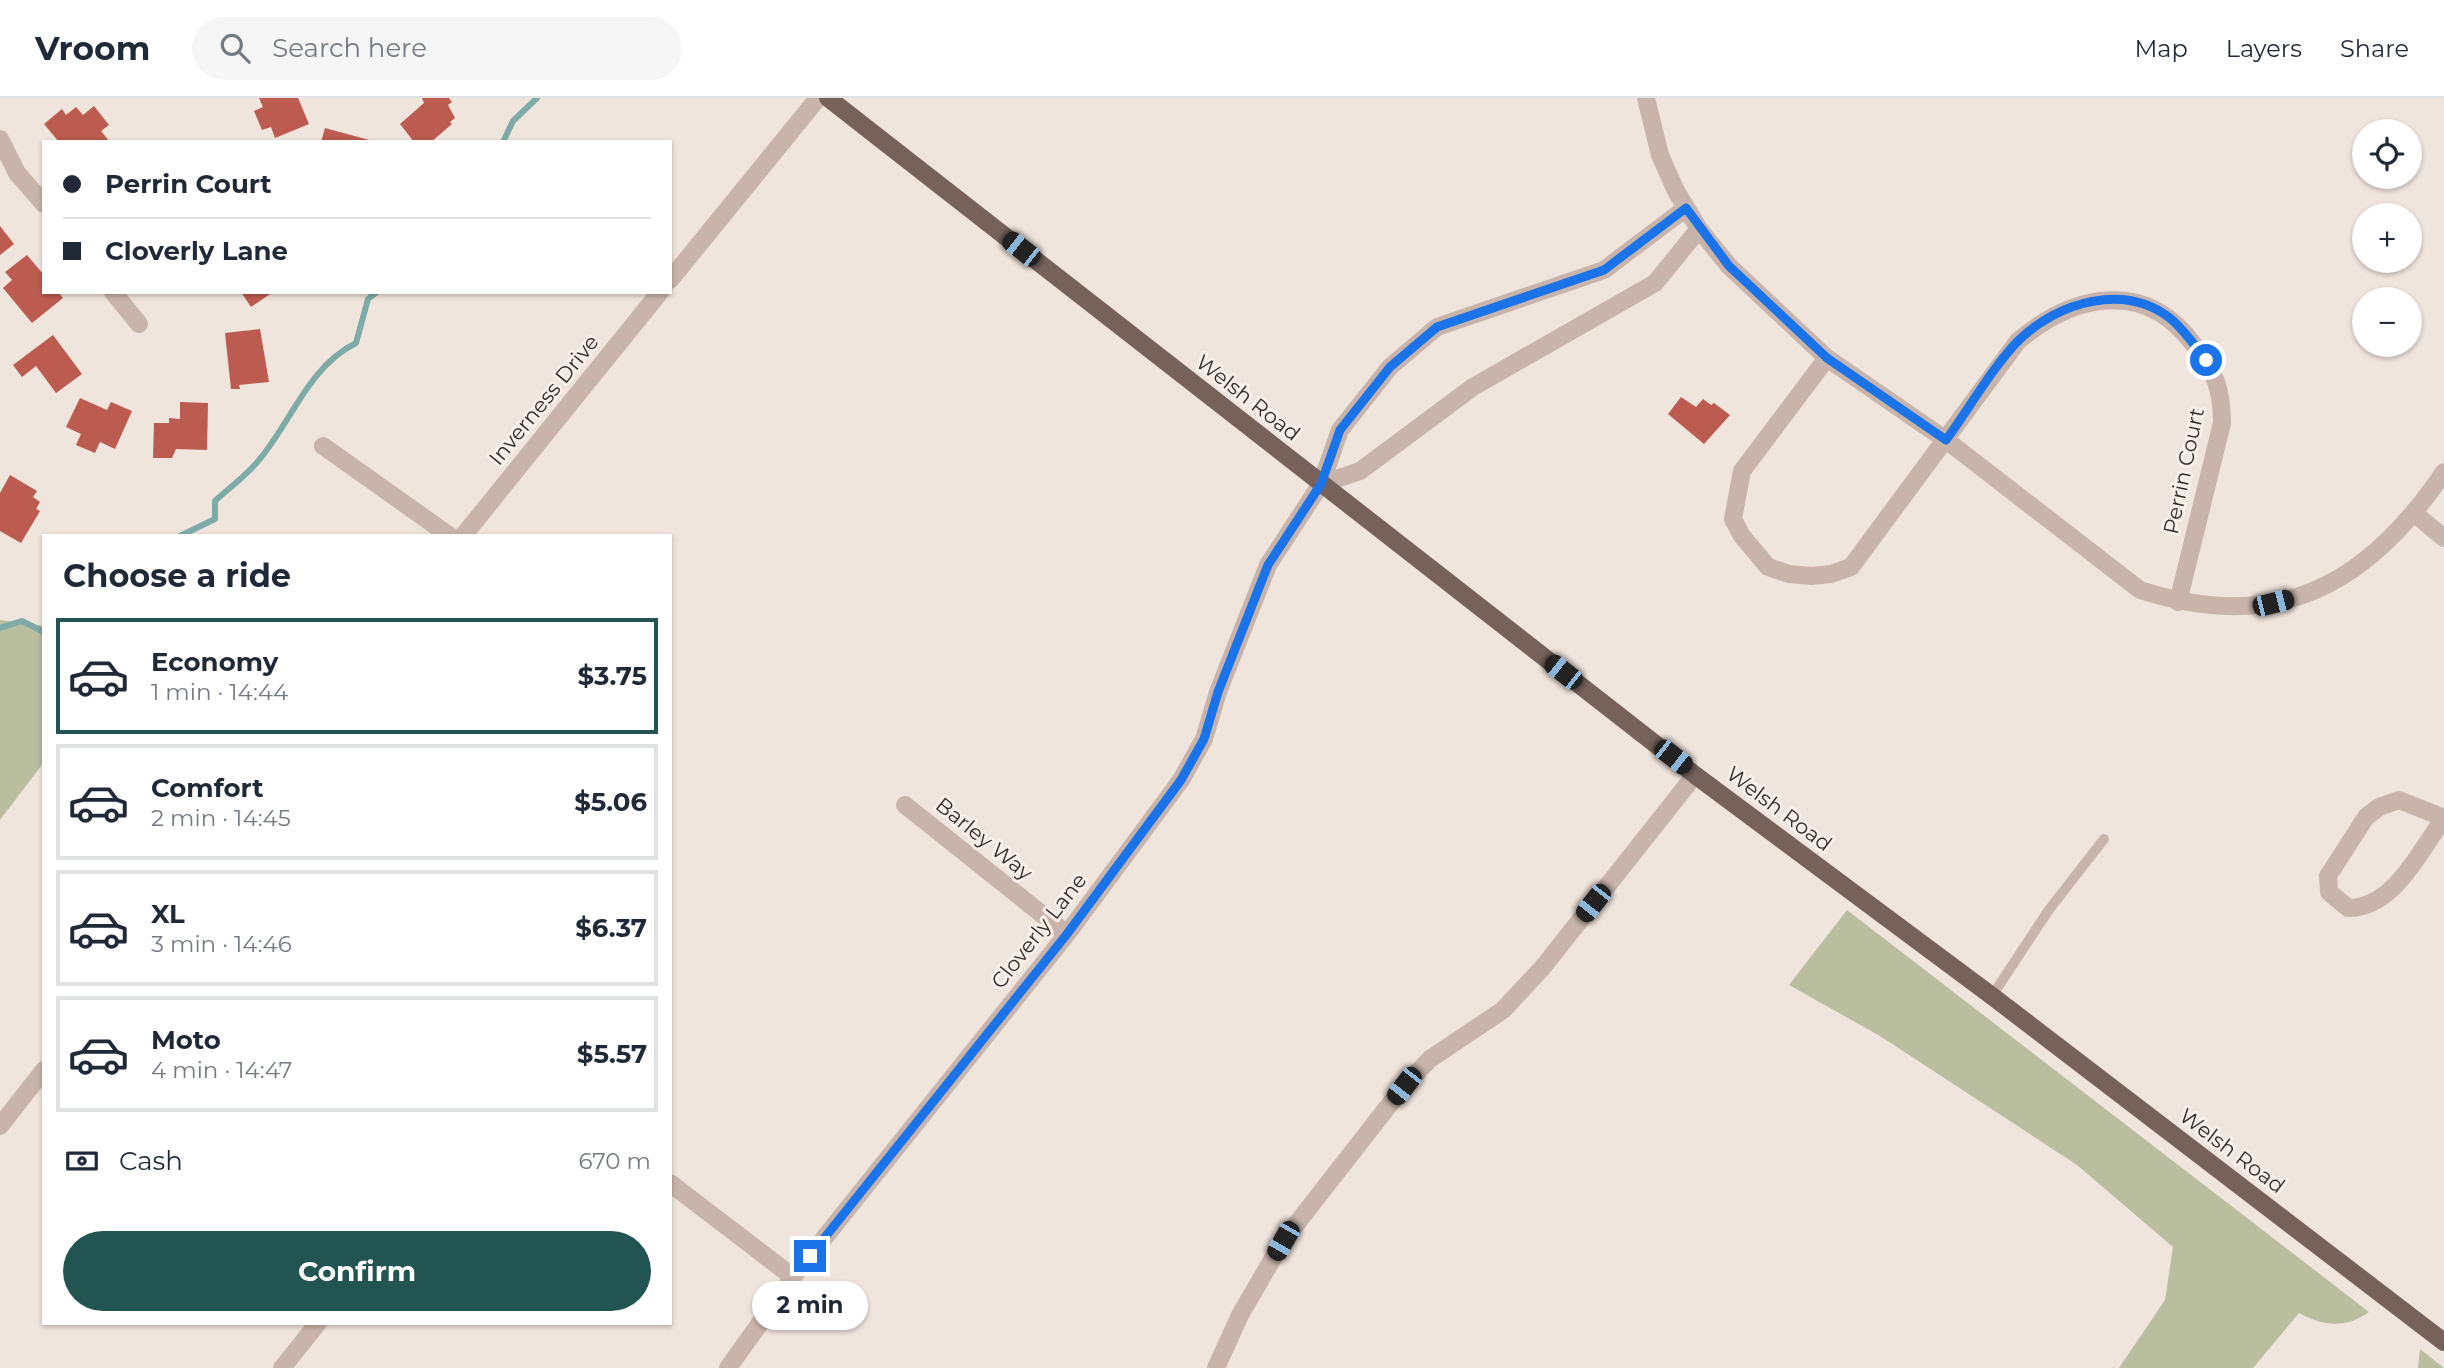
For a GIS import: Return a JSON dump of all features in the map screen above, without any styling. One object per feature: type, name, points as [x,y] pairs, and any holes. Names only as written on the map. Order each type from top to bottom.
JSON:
[{"type":"main road","name":"Welsh Road","points":[[828,98],[1695,775],[1992,996],[2444,1342]]},
{"type":"street","points":[[672,278],[818,98]]},
{"type":"street","points":[[1646,98],[1660,155],[1686,208],[1729,266],[1827,358],[1946,440],[2140,590],[2178,602],[2228,607],[2273,603],[2311,593],[2371,559],[2415,514],[2444,472]]},
{"type":"street","points":[[0,139],[17,173],[42,202]]},
{"type":"street","name":"Cloverly Lane","points":[[728,1368],[793,1277],[1067,934],[1181,780],[1199,750],[1268,565],[1321,484],[1340,430],[1390,367],[1437,327],[1604,270],[1686,208]]},
{"type":"street","points":[[1321,484],[1360,471],[1473,387],[1655,283],[1699,229]]},
{"type":"street","points":[[115,294],[139,324]]},
{"type":"street","name":"Inverness Drive","points":[[465,534],[658,294]]},
{"type":"street","name":"Perrin Court","points":[[1827,358],[1742,471],[1733,519],[1742,536],[1769,567],[1788,574],[1831,574],[1851,567],[2018,341],[2052,316],[2093,300],[2114,300],[2134,302],[2169,317],[2185,332],[2206,360],[2222,396],[2222,423],[2178,602]]},
{"type":"street","points":[[323,446],[447,534]]},
{"type":"street","points":[[2415,514],[2444,538]]},
{"type":"street","points":[[1216,1368],[1240,1315],[1283,1241],[1404,1086],[1430,1059],[1503,1010],[1542,967],[1695,775]]},
{"type":"street","points":[[2399,800],[2444,818],[2386,897],[2366,908],[2348,908],[2329,891],[2328,876],[2366,817],[2379,807],[2399,800]]},
{"type":"street","name":"Barley Way","points":[[905,805],[1067,934]]},
{"type":"street","points":[[0,1126],[42,1073]]},
{"type":"street","points":[[672,1185],[793,1277]]},
{"type":"street","points":[[282,1368],[316,1325]]},
{"type":"lane","points":[[1992,996],[2048,911],[2104,839]]},
{"type":"green space","points":[[0,620],[42,626],[42,765],[0,820]]},
{"type":"green space","points":[[1847,910],[2369,1312],[2352,1321],[2334,1324],[2317,1321],[2299,1313],[2253,1368],[2119,1368],[2165,1300],[2173,1247],[2077,1165],[1880,1036],[1789,985]]},
{"type":"green space","points":[[2420,1349],[2444,1368],[2418,1368]]},
{"type":"building","points":[[259,98],[298,98],[309,124],[275,138],[271,127],[262,130],[254,111],[263,107]]},
{"type":"building","points":[[422,98],[449,98],[452,102],[448,105],[455,118],[433,140],[412,140],[400,124],[424,103]]},
{"type":"building","points":[[94,106],[109,125],[101,131],[108,140],[57,140],[44,124],[62,109],[66,115],[76,107],[83,115]]},
{"type":"building","points":[[325,128],[369,140],[322,140]]},
{"type":"building","points":[[0,226],[14,244],[0,255]]},
{"type":"building","points":[[27,255],[42,273],[42,294],[60,294],[63,298],[32,323],[3,288],[12,280],[5,272]]},
{"type":"building","points":[[242,294],[270,294],[251,307]]},
{"type":"building","points":[[260,329],[269,382],[239,385],[240,389],[231,389],[225,333]]},
{"type":"building","points":[[53,335],[82,374],[56,393],[36,366],[22,377],[13,365]]},
{"type":"building","points":[[1681,397],[1696,407],[1703,399],[1711,405],[1714,403],[1730,415],[1704,444],[1668,414]]},
{"type":"building","points":[[80,398],[107,410],[111,402],[132,411],[115,449],[100,442],[95,453],[76,445],[81,434],[66,427]]},
{"type":"building","points":[[180,402],[208,403],[207,450],[176,449],[172,458],[153,458],[154,423],[169,423],[169,418],[180,419]]},
{"type":"building","points":[[10,475],[37,491],[33,497],[40,502],[36,509],[40,511],[21,543],[0,531],[0,493]]},
{"type":"waterway","points":[[504,140],[513,121],[537,98]]},
{"type":"waterway","points":[[184,534],[215,519],[215,501],[259,460],[325,366],[356,343],[368,299],[374,294]]},
{"type":"waterway","points":[[0,628],[22,621],[42,631]]},
{"type":"route","points":[[810,1256],[1067,934],[1181,780],[1204,739],[1218,692],[1268,565],[1321,484],[1340,430],[1390,367],[1437,327],[1604,270],[1686,208],[1729,266],[1796,325],[1827,358],[1946,440],[2018,341],[2038,324],[2076,305],[2093,300],[2114,300],[2134,302],[2154,309],[2169,317],[2185,332],[2206,360]]}]
